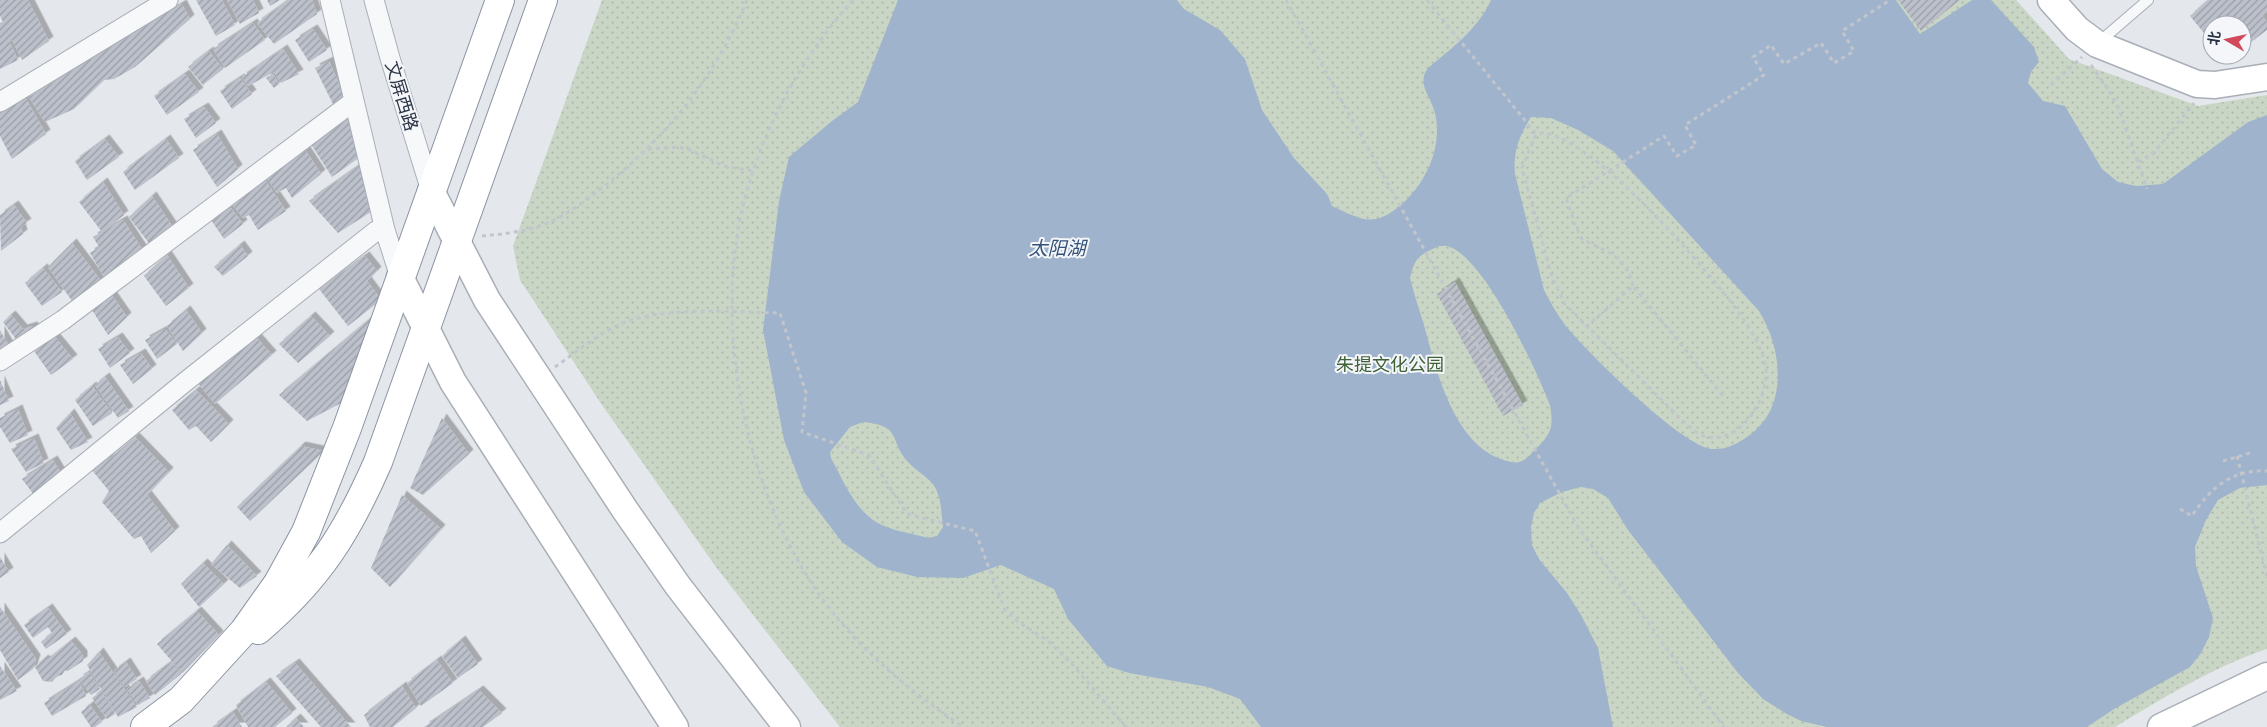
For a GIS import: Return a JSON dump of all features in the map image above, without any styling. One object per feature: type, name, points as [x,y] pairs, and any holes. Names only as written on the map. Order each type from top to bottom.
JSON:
[{"type":"highway","points":[[145,727],[181,700],[257,615],[278,583],[306,532],[334,464],[500,0]]},
{"type":"highway","points":[[200,680],[284,607],[315,575],[331,553],[362,497],[378,462],[543,0]]},
{"type":"main road","points":[[2050,0],[2076,29],[2097,44],[2197,84],[2267,77]]},
{"type":"main road","points":[[431,191],[487,300],[625,510],[678,586],[787,727]]},
{"type":"main road","points":[[400,277],[453,382],[676,727]]},
{"type":"main road","points":[[2161,727],[2267,676]]},
{"type":"street","points":[[0,102],[168,0]]},
{"type":"street","points":[[330,0],[385,230],[400,277]]},
{"type":"street","name":"文屏西路","points":[[374,0],[431,191]]},
{"type":"street","points":[[0,361],[63,320],[354,100]]},
{"type":"street","points":[[0,533],[185,382],[376,231],[385,230]]},
{"type":"lane","points":[[2097,44],[2148,0]]},
{"type":"path","points":[[456,240],[514,232],[546,223],[589,197],[627,168],[648,149],[691,101],[716,64],[747,0]]},
{"type":"path","points":[[853,0],[828,29],[793,83],[767,134],[753,172],[740,219],[736,248],[733,312],[741,396],[754,456],[776,514],[796,556],[821,597],[862,646],[886,669],[963,727]]},
{"type":"path","points":[[1286,0],[1576,524],[1724,727]]},
{"type":"path","points":[[1426,0],[1536,134]]},
{"type":"path","points":[[1724,397],[1633,286],[1629,272],[1614,255],[1582,239],[1566,198],[1607,170],[1664,136],[1677,156],[1696,145],[1685,125],[1764,75],[1753,57],[1771,45],[1784,64],[1821,43],[1834,63],[1854,51],[1842,32],[1890,0]]},
{"type":"path","points":[[2050,85],[2084,56],[2108,89],[2119,109],[2147,189]]},
{"type":"path","points":[[2138,162],[2154,153],[2207,84]]},
{"type":"path","points":[[1544,131],[1557,135],[1607,170],[1633,193],[1694,258],[1743,318],[1757,344],[1766,369],[1763,396],[1754,415],[1736,430],[1719,437],[1703,436],[1685,424],[1565,304],[1552,277],[1522,168],[1536,134],[1544,131]]},
{"type":"path","points":[[648,149],[678,147],[690,150],[724,166],[753,172]]},
{"type":"path","points":[[1586,327],[1633,286]]},
{"type":"path","points":[[539,379],[594,339],[617,326],[637,318],[668,314],[780,313],[806,393],[802,432],[869,455],[907,514],[975,531],[1004,610],[1018,622],[1047,640],[1066,658],[1126,727]]},
{"type":"path","points":[[2223,461],[2250,454]]},
{"type":"path","points":[[2237,456],[2267,577]]},
{"type":"path","points":[[2180,509],[2192,516],[2212,489],[2226,480],[2257,470],[2267,471]]},
{"type":"green space","name":"太阳湖","points":[[602,0],[2016,0],[2069,59],[2198,106],[2267,95],[2267,649],[2208,674],[2115,727],[840,727],[716,567],[600,402],[520,280],[513,246]]},
{"type":"water","name":"太阳湖","points":[[898,0],[1177,0],[1184,9],[1220,30],[1245,59],[1262,110],[1294,158],[1327,194],[1332,206],[1360,218],[1375,219],[1391,212],[1410,196],[1425,175],[1430,164],[1437,139],[1437,126],[1435,113],[1425,90],[1423,79],[1428,68],[1472,29],[1491,0],[1896,0],[1920,34],[1972,0],[1991,0],[2034,47],[2039,62],[2031,72],[2028,83],[2043,101],[2065,106],[2102,169],[2118,182],[2136,186],[2163,184],[2248,122],[2267,115],[2267,485],[2240,488],[2218,500],[2206,520],[2195,547],[2196,566],[2213,618],[2209,637],[2201,653],[2190,667],[2114,709],[2087,727],[1827,727],[1801,721],[1763,699],[1738,673],[1628,530],[1608,498],[1593,489],[1581,487],[1562,492],[1540,503],[1534,513],[1531,527],[1532,545],[1539,559],[1567,593],[1598,648],[1613,727],[1261,727],[1240,699],[1208,687],[1129,673],[1107,666],[1068,619],[1054,589],[1001,565],[963,578],[917,577],[877,567],[842,542],[804,492],[784,440],[763,330],[779,201],[789,157],[858,102]],"holes":[[[1531,117],[1551,118],[1578,130],[1613,151],[1759,311],[1773,343],[1778,378],[1776,395],[1770,411],[1761,425],[1747,437],[1722,449],[1712,449],[1698,444],[1679,432],[1635,396],[1576,338],[1562,321],[1544,290],[1515,174],[1515,158],[1518,144]],[[1439,246],[1449,246],[1464,256],[1494,294],[1534,367],[1550,405],[1552,420],[1548,435],[1523,461],[1515,463],[1507,461],[1484,450],[1470,437],[1449,402],[1434,362],[1410,278],[1416,261],[1423,254]],[[863,422],[876,424],[890,430],[908,462],[932,483],[938,493],[943,527],[937,536],[928,538],[888,528],[876,522],[861,509],[845,484],[831,458],[830,452],[850,427]]]},
{"type":"building","points":[[0,0],[28,0],[49,41],[22,60],[12,40],[9,41],[18,60],[0,69],[0,23],[3,22],[0,16]]},
{"type":"building","points":[[196,0],[222,0],[235,25],[216,36]]},
{"type":"building","points":[[227,0],[253,0],[259,13],[240,24]]},
{"type":"building","points":[[267,0],[280,0],[270,6]]},
{"type":"building","points":[[289,0],[312,0],[317,14],[274,44],[257,23]]},
{"type":"building","points":[[1898,0],[1960,0],[1921,31]]},
{"type":"building","points":[[2208,0],[2267,0],[2267,10],[2262,16],[2267,22],[2267,30],[2252,41],[2252,15],[2202,15],[2202,31],[2190,16]]},
{"type":"building","points":[[182,4],[190,19],[135,67],[114,79],[104,80],[74,109],[45,122],[29,97]]},
{"type":"building","points":[[253,23],[265,40],[225,68],[213,49]]},
{"type":"building","points":[[313,29],[327,50],[309,62],[295,40]]},
{"type":"building","points":[[283,49],[299,74],[281,83],[274,72],[248,86],[242,77]]},
{"type":"building","points":[[209,51],[223,69],[203,85],[188,67]]},
{"type":"building","points":[[329,61],[345,98],[334,106],[315,68]]},
{"type":"building","points":[[185,74],[199,92],[167,115],[154,96]]},
{"type":"building","points":[[273,74],[279,84],[274,88],[266,78]]},
{"type":"building","points":[[240,78],[252,94],[232,109],[220,91]]},
{"type":"building","points":[[26,99],[46,134],[12,159],[0,136],[0,111]]},
{"type":"building","points":[[204,107],[216,123],[196,138],[184,119]]},
{"type":"building","points":[[350,112],[360,157],[332,177],[309,141]]},
{"type":"building","points":[[217,134],[238,169],[217,187],[193,150]]},
{"type":"building","points":[[105,139],[119,157],[87,180],[75,161]]},
{"type":"building","points":[[166,139],[179,158],[135,190],[123,172]]},
{"type":"building","points":[[304,148],[321,174],[292,198],[286,188],[277,193],[265,175]]},
{"type":"building","points":[[360,165],[371,212],[338,233],[309,201]]},
{"type":"building","points":[[265,180],[286,211],[258,230],[249,215],[243,218],[233,205]]},
{"type":"building","points":[[103,182],[124,215],[102,232],[79,202]]},
{"type":"building","points":[[152,196],[174,229],[151,246],[129,217]]},
{"type":"building","points":[[14,205],[27,223],[21,227],[23,234],[1,251],[0,215]]},
{"type":"building","points":[[231,208],[243,224],[224,239],[211,220]]},
{"type":"building","points":[[123,220],[146,255],[107,282],[90,253],[99,247],[93,237]]},
{"type":"building","points":[[72,243],[101,281],[72,301],[48,267]]},
{"type":"building","points":[[240,245],[248,256],[223,276],[214,267]]},
{"type":"building","points":[[167,255],[189,288],[166,306],[144,276]]},
{"type":"building","points":[[365,256],[377,271],[367,281],[381,300],[348,326],[319,289]]},
{"type":"building","points":[[43,268],[62,292],[42,306],[25,283]]},
{"type":"building","points":[[1455,282],[1523,405],[1503,416],[1437,294]]},
{"type":"building","points":[[111,294],[127,317],[108,335],[92,310]]},
{"type":"building","points":[[186,310],[202,333],[183,351],[167,326]]},
{"type":"building","points":[[11,315],[23,329],[33,326],[38,334],[19,343],[3,322]]},
{"type":"building","points":[[311,316],[330,336],[298,363],[279,344]]},
{"type":"building","points":[[371,318],[375,324],[345,401],[307,421],[279,395]]},
{"type":"building","points":[[165,329],[177,344],[157,359],[145,340]]},
{"type":"building","points":[[0,330],[10,348],[0,352]]},
{"type":"building","points":[[54,336],[73,359],[51,375],[34,351]]},
{"type":"building","points":[[118,337],[130,353],[110,368],[98,349]]},
{"type":"building","points":[[257,338],[272,355],[215,404],[198,383]]},
{"type":"building","points":[[141,353],[152,369],[133,384],[120,365]]},
{"type":"building","points":[[105,377],[129,411],[118,418],[95,385]]},
{"type":"building","points":[[0,380],[9,401],[0,405]]},
{"type":"building","points":[[92,386],[112,413],[93,426],[75,400]]},
{"type":"building","points":[[196,390],[229,424],[211,442],[196,426],[189,430],[172,410]]},
{"type":"building","points":[[18,409],[28,435],[10,443],[0,427],[0,418]]},
{"type":"building","points":[[70,413],[88,442],[71,450],[56,428]]},
{"type":"building","points":[[442,418],[469,454],[423,495],[410,488]]},
{"type":"building","points":[[135,437],[169,472],[147,495],[175,531],[151,553],[141,536],[134,539],[102,502],[109,491],[91,469],[112,457]]},
{"type":"building","points":[[34,438],[44,463],[26,472],[11,449]]},
{"type":"building","points":[[301,446],[324,451],[250,521],[237,507]]},
{"type":"building","points":[[53,460],[64,478],[37,499],[22,479]]},
{"type":"building","points":[[402,495],[441,529],[390,587],[371,568]]},
{"type":"building","points":[[227,545],[257,576],[240,588],[211,564]]},
{"type":"building","points":[[0,557],[9,572],[0,578]]},
{"type":"building","points":[[203,563],[224,584],[199,607],[181,584]]},
{"type":"building","points":[[0,607],[36,659],[33,669],[18,680],[0,650]]},
{"type":"building","points":[[48,608],[67,634],[46,649],[41,642],[52,633],[48,627],[33,638],[24,625]]},
{"type":"building","points":[[197,611],[219,635],[182,673],[157,644]]},
{"type":"building","points":[[461,640],[478,664],[458,678],[442,656]]},
{"type":"building","points":[[71,641],[83,655],[83,661],[68,671],[65,670],[62,675],[57,676],[52,682],[43,681],[35,667],[44,659],[46,661]]},
{"type":"building","points":[[99,652],[137,707],[118,717],[87,665]]},
{"type":"building","points":[[437,660],[453,683],[421,706],[407,683]]},
{"type":"building","points":[[126,662],[137,679],[125,687],[114,671]]},
{"type":"building","points":[[171,662],[181,674],[155,695],[146,681]]},
{"type":"building","points":[[295,663],[351,727],[321,727],[276,676]]},
{"type":"building","points":[[0,666],[17,691],[0,700]]},
{"type":"building","points":[[89,672],[100,689],[91,695],[79,679]]},
{"type":"building","points":[[79,681],[86,696],[52,716],[44,703]]},
{"type":"building","points":[[139,681],[150,698],[138,705],[127,689]]},
{"type":"building","points":[[266,682],[292,713],[275,727],[248,727],[236,705]]},
{"type":"building","points":[[402,686],[416,708],[393,727],[370,727],[364,715]]},
{"type":"building","points":[[479,690],[502,713],[483,727],[424,727]]},
{"type":"building","points":[[101,691],[115,714],[107,719],[92,698]]},
{"type":"building","points":[[90,705],[102,722],[95,727],[91,727],[81,712]]},
{"type":"building","points":[[233,712],[242,727],[212,727]]},
{"type":"building","points":[[296,718],[304,727],[286,727]]},
{"type":"park label","name":"朱提文化公园","points":[[1390,364]]}]
